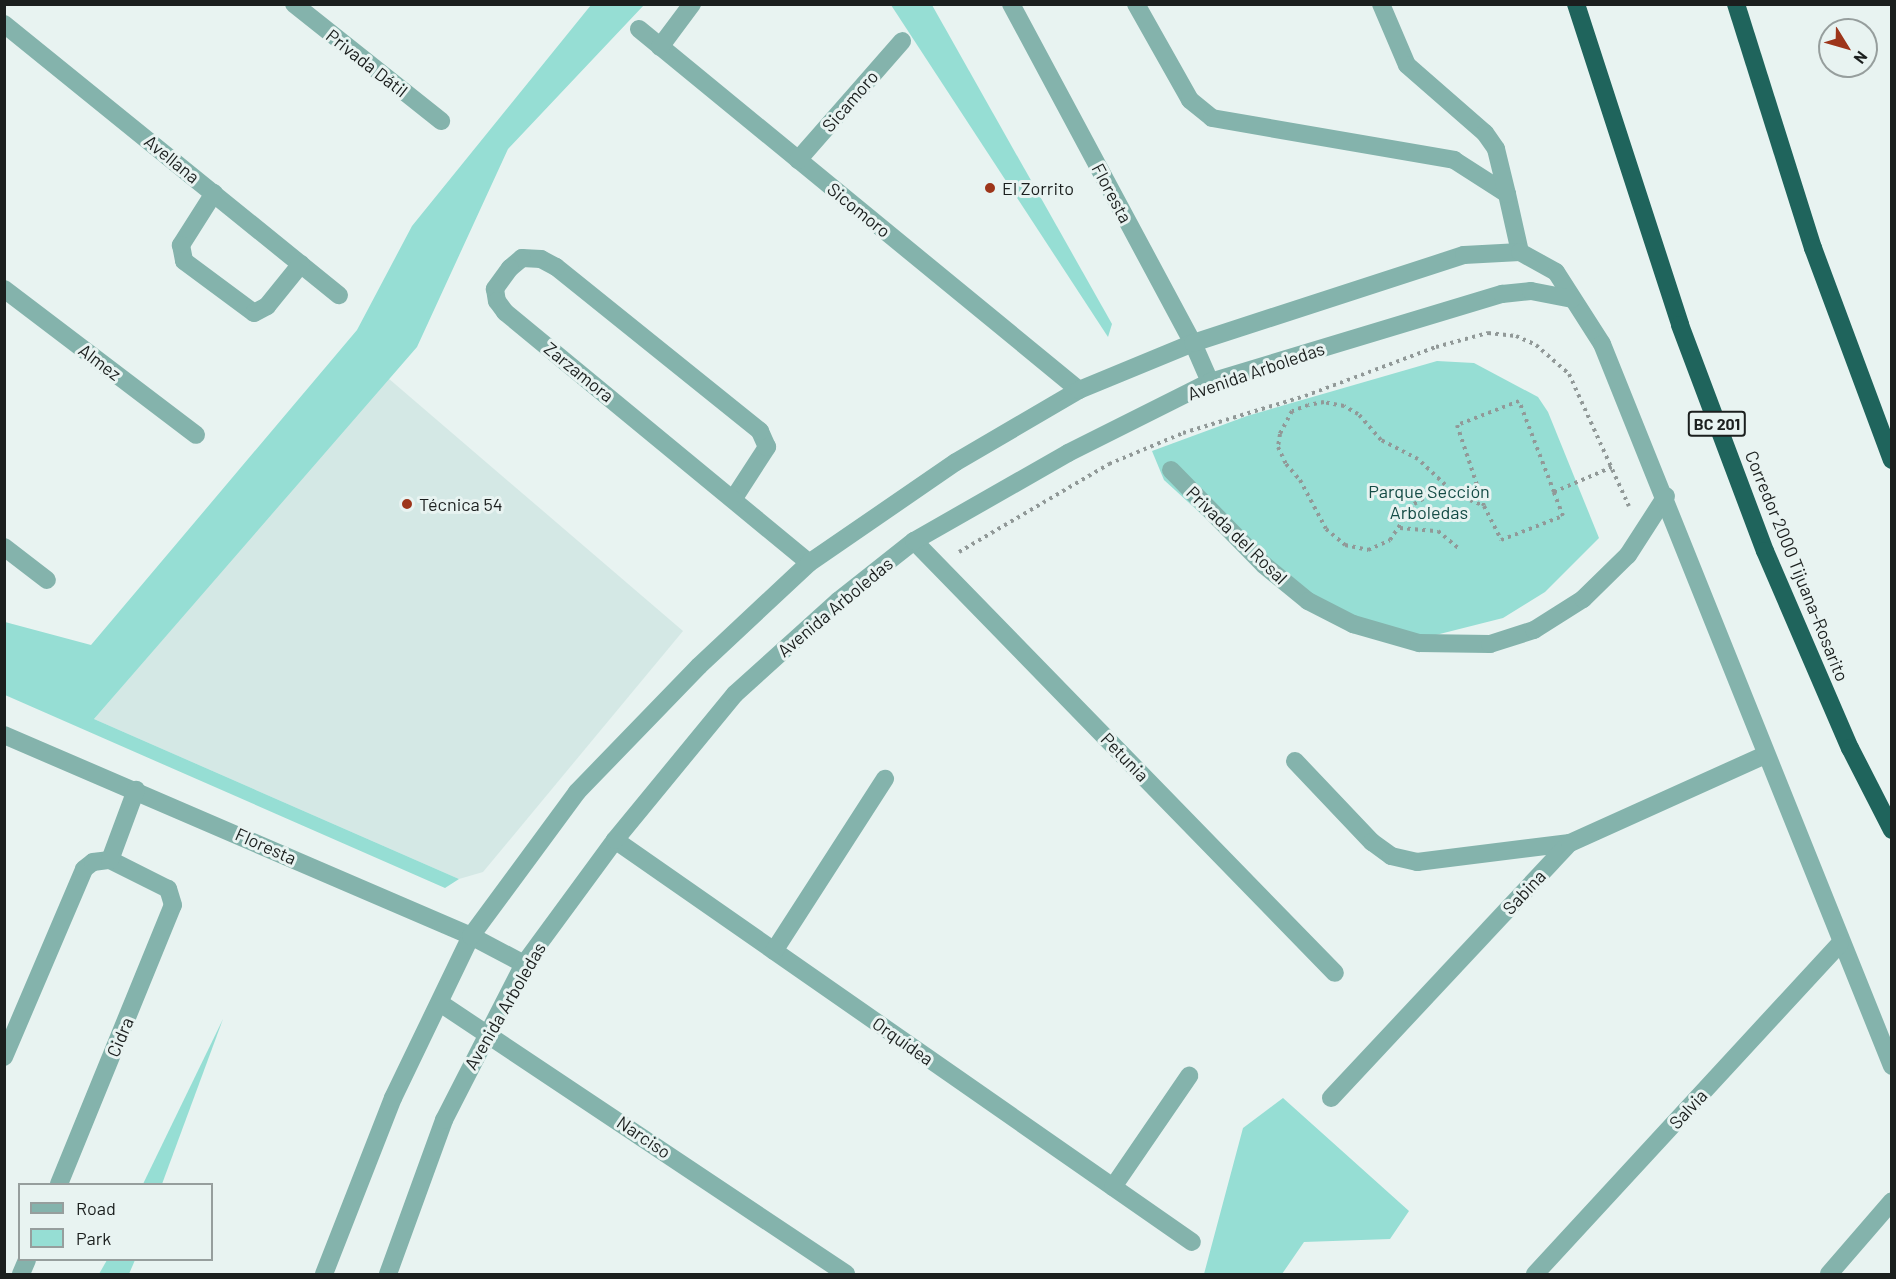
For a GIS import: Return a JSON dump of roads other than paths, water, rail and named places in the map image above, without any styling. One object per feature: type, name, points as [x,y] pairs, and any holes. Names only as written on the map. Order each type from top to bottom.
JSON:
[{"type":"highway","name":"Corredor 2000 Tijuana-Rosarito","points":[[1576,4],[1680,325],[1765,551],[1850,748],[1892,830]]},
{"type":"highway","points":[[1736,4],[1813,248],[1892,460]]},
{"type":"street","name":"Privada Dátil","points":[[294,4],[441,121]]},
{"type":"street","points":[[660,47],[692,4]]},
{"type":"street","name":"Floresta","points":[[1011,4],[1193,343],[1210,382]]},
{"type":"street","points":[[1136,4],[1190,100],[1212,118],[1454,160],[1507,194]]},
{"type":"street","points":[[1381,4],[1407,65],[1485,133],[1497,149],[1520,252]]},
{"type":"street","name":"Avellana","points":[[4,24],[339,295]]},
{"type":"street","name":"Sicomoro","points":[[639,29],[1079,390]]},
{"type":"street","name":"Sicamoro","points":[[798,160],[902,41]]},
{"type":"street","points":[[214,193],[181,245],[184,261],[255,313],[267,306],[301,264]]},
{"type":"street","points":[[324,1275],[393,1098],[471,936],[577,792],[699,666],[809,562],[956,462],[1079,390],[1193,343],[1464,255],[1520,252],[1556,272],[1602,344],[1666,496],[1840,944],[1892,1066]]},
{"type":"street","name":"Zarzamora","points":[[522,258],[541,259],[556,267],[766,438],[767,447],[761,460],[734,498],[505,312],[497,301],[495,289],[522,258]]},
{"type":"street","name":"Almez","points":[[4,289],[196,435]]},
{"type":"street","name":"Avenida Arboledas","points":[[388,1275],[444,1120],[524,964],[615,840],[735,694],[838,601],[914,541],[1068,453],[1210,382],[1502,294],[1531,291],[1572,299]]},
{"type":"street","name":"Privada del Rosal","points":[[1171,470],[1264,565],[1308,601],[1353,624],[1419,643],[1490,644],[1534,630],[1582,600],[1628,555],[1666,496]]},
{"type":"street","points":[[734,498],[809,562]]},
{"type":"street","name":"Petunia","points":[[914,541],[1335,973]]},
{"type":"street","points":[[4,547],[47,580]]},
{"type":"street","name":"Floresta","points":[[4,735],[471,936],[524,964]]},
{"type":"street","name":"Sabina","points":[[1331,1098],[1570,843],[1765,755]]},
{"type":"street","points":[[1295,761],[1372,842],[1391,856],[1417,862],[1570,843]]},
{"type":"street","points":[[774,951],[885,779]]},
{"type":"street","points":[[4,1057],[84,869],[93,862],[110,860],[136,790]]},
{"type":"street","name":"Orquídea","points":[[615,840],[1192,1242]]},
{"type":"street","name":"Cidra","points":[[59,1183],[169,919],[172,896],[168,889],[110,860]]},
{"type":"street","name":"Salvia","points":[[1535,1275],[1840,944]]},
{"type":"street","name":"Narciso","points":[[440,1003],[846,1275]]},
{"type":"street","points":[[1113,1187],[1189,1076]]},
{"type":"street","points":[[1829,1275],[1892,1201]]},
{"type":"street","points":[[21,1275],[27,1261]]},
{"type":"place","name":"El Zorrito","points":[[990,188]]},
{"type":"place","name":"Técnica 54","points":[[407,504]]},
{"type":"park label","name":"Parque Sección Arboledas","points":[[1429,502]]}]
